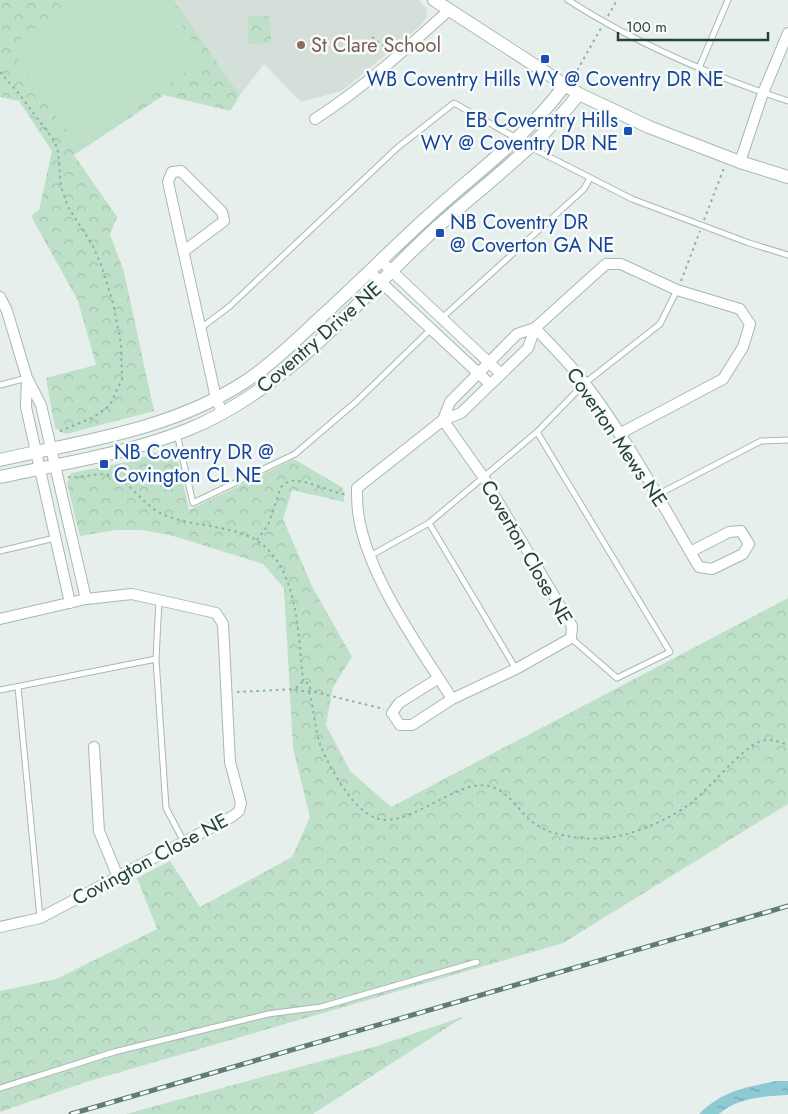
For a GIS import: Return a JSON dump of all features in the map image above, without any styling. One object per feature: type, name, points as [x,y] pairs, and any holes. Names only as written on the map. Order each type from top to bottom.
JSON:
[{"type":"street","points":[[434,0],[448,11],[578,94],[649,127],[740,162],[788,177]]},
{"type":"street","points":[[315,119],[338,104],[396,58],[448,11]]},
{"type":"street","points":[[740,162],[764,93],[788,33]]},
{"type":"street","name":"Coventry Drive NE","points":[[0,460],[141,428],[216,398],[243,383],[275,360],[381,260],[517,138],[550,105],[564,86]]},
{"type":"street","name":"Coventry Drive NE","points":[[0,477],[144,446],[177,434],[255,393],[302,356],[434,230],[530,147],[578,94]]},
{"type":"street","points":[[517,138],[530,147]]},
{"type":"street","points":[[184,251],[224,221],[222,212],[181,171],[172,172],[168,182],[216,398],[222,412]]},
{"type":"street","points":[[381,260],[500,373]]},
{"type":"street","points":[[443,420],[450,402],[517,334],[535,328],[606,264],[621,264],[677,290],[740,309],[750,324],[743,347],[723,379],[619,434]]},
{"type":"street","points":[[370,272],[490,384]]},
{"type":"street","points":[[0,297],[27,378],[41,405],[86,599]]},
{"type":"street","points":[[432,328],[443,317]]},
{"type":"street","points":[[452,699],[393,603],[370,556],[358,519],[357,488],[443,420],[461,413],[500,373],[528,348],[535,328]]},
{"type":"street","name":"Coverton Mews NE","points":[[535,328],[585,383],[657,495],[690,552],[699,567],[712,568],[742,554],[749,544],[741,531],[728,532],[690,552]]},
{"type":"street","points":[[27,378],[26,407],[70,602]]},
{"type":"street","points":[[172,417],[177,434]]},
{"type":"street","name":"Coverton Close NE","points":[[392,713],[400,725],[412,724],[452,699],[516,669],[571,638],[572,626],[484,478],[443,420]]},
{"type":"street","name":"Covington Close NE","points":[[0,619],[70,602],[132,594],[159,598],[216,613],[223,624],[230,762],[241,803],[239,811],[233,816],[40,918],[0,928]]},
{"type":"street","points":[[392,713],[398,703],[439,678]]},
{"type":"street","points":[[94,748],[99,831],[106,853],[118,877]]},
{"type":"lane","points":[[568,0],[605,21],[699,68],[788,101]]},
{"type":"lane","points":[[699,68],[728,0]]},
{"type":"lane","points":[[200,329],[230,306],[396,148],[454,102],[517,138]]},
{"type":"lane","points":[[530,147],[632,198],[749,243],[788,254]]},
{"type":"lane","points":[[443,317],[580,192],[590,178]]},
{"type":"lane","points":[[370,556],[429,523],[484,478],[537,432],[585,383],[660,324],[677,290]]},
{"type":"lane","points":[[177,434],[193,503],[295,454],[357,401],[432,328]]},
{"type":"lane","points":[[0,385],[27,378]]},
{"type":"lane","points":[[537,432],[670,652],[617,678],[571,638]]},
{"type":"lane","points":[[657,495],[761,441],[788,440]]},
{"type":"lane","points":[[429,523],[516,669]]},
{"type":"lane","points":[[0,551],[55,538]]},
{"type":"lane","points":[[159,598],[156,659],[166,808],[184,843]]},
{"type":"lane","points":[[0,690],[156,659]]},
{"type":"lane","points":[[18,687],[40,918]]},
{"type":"lane","points":[[0,1088],[114,1052],[268,1014],[321,1007],[477,962]]},
{"type":"path","points":[[574,76],[617,0]]},
{"type":"path","points":[[372,37],[391,52]]},
{"type":"path","points":[[0,72],[2,77],[20,95],[55,142],[58,152],[61,186],[68,207],[93,246],[102,267],[113,303],[121,344],[122,379],[110,404],[94,417],[56,433]]},
{"type":"path","points":[[67,477],[77,478],[103,474],[115,477],[124,482],[152,509],[167,516],[223,529],[257,540],[270,553],[285,575],[296,608],[303,681],[296,689]]},
{"type":"path","points":[[257,540],[268,525],[281,487],[289,481],[301,482],[332,492],[357,497]]},
{"type":"path","points":[[303,681],[309,684],[321,746],[349,794],[369,816],[386,820],[409,814],[474,786],[490,786],[501,790],[535,824],[550,832],[597,839],[622,836],[644,828],[691,803],[758,742],[773,740],[788,744]]},
{"type":"path","points":[[226,692],[296,689],[384,709],[392,713]]},
{"type":"shaded area","name":"St Clare School","points":[[174,0],[419,0],[426,8],[427,17],[419,27],[342,91],[301,102],[264,64],[240,95]]},
{"type":"green space","points":[[0,0],[174,0],[240,95],[230,111],[164,95],[74,155],[117,217],[110,234],[124,272],[154,411],[66,434],[55,428],[46,378],[96,365],[78,301],[31,216],[39,210],[52,151],[19,101],[0,97]]},
{"type":"green space","points":[[77,0],[164,0],[205,59],[78,147],[9,47]]},
{"type":"green space","points":[[248,16],[270,16],[271,43],[248,44]]},
{"type":"green space","points":[[510,152],[510,155],[400,254],[397,253],[431,219]]},
{"type":"green space","points":[[175,447],[189,510],[294,459],[343,488],[344,502],[292,490],[283,519],[312,586],[352,657],[333,687],[326,725],[350,771],[391,807],[788,598],[788,804],[563,943],[86,1082],[0,1112],[0,991],[56,979],[157,929],[137,878],[170,861],[200,907],[292,857],[310,817],[293,748],[284,588],[263,564],[170,535],[142,530],[116,530],[80,536],[67,484],[71,473],[127,462]]},
{"type":"green space","points":[[465,1016],[313,1114],[126,1114],[377,1046]]},
{"type":"water","points":[[776,1081],[788,1081],[788,1095],[760,1097],[742,1101],[719,1114],[699,1114],[717,1100],[735,1091]]},
{"type":"railway","points":[[71,1114],[788,906]]},
{"type":"place","name":"St Clare School","points":[[301,45]]},
{"type":"place","name":"WB Coventry Hills WY @ Coventry DR NE","points":[[545,59]]},
{"type":"place","name":"EB Coverntry Hills WY @ Coventry DR NE","points":[[628,131]]},
{"type":"place","name":"NB Coventry DR @ Coverton GA NE","points":[[440,233]]},
{"type":"place","name":"NB Coventry DR @ Covington CL NE","points":[[104,464]]}]
